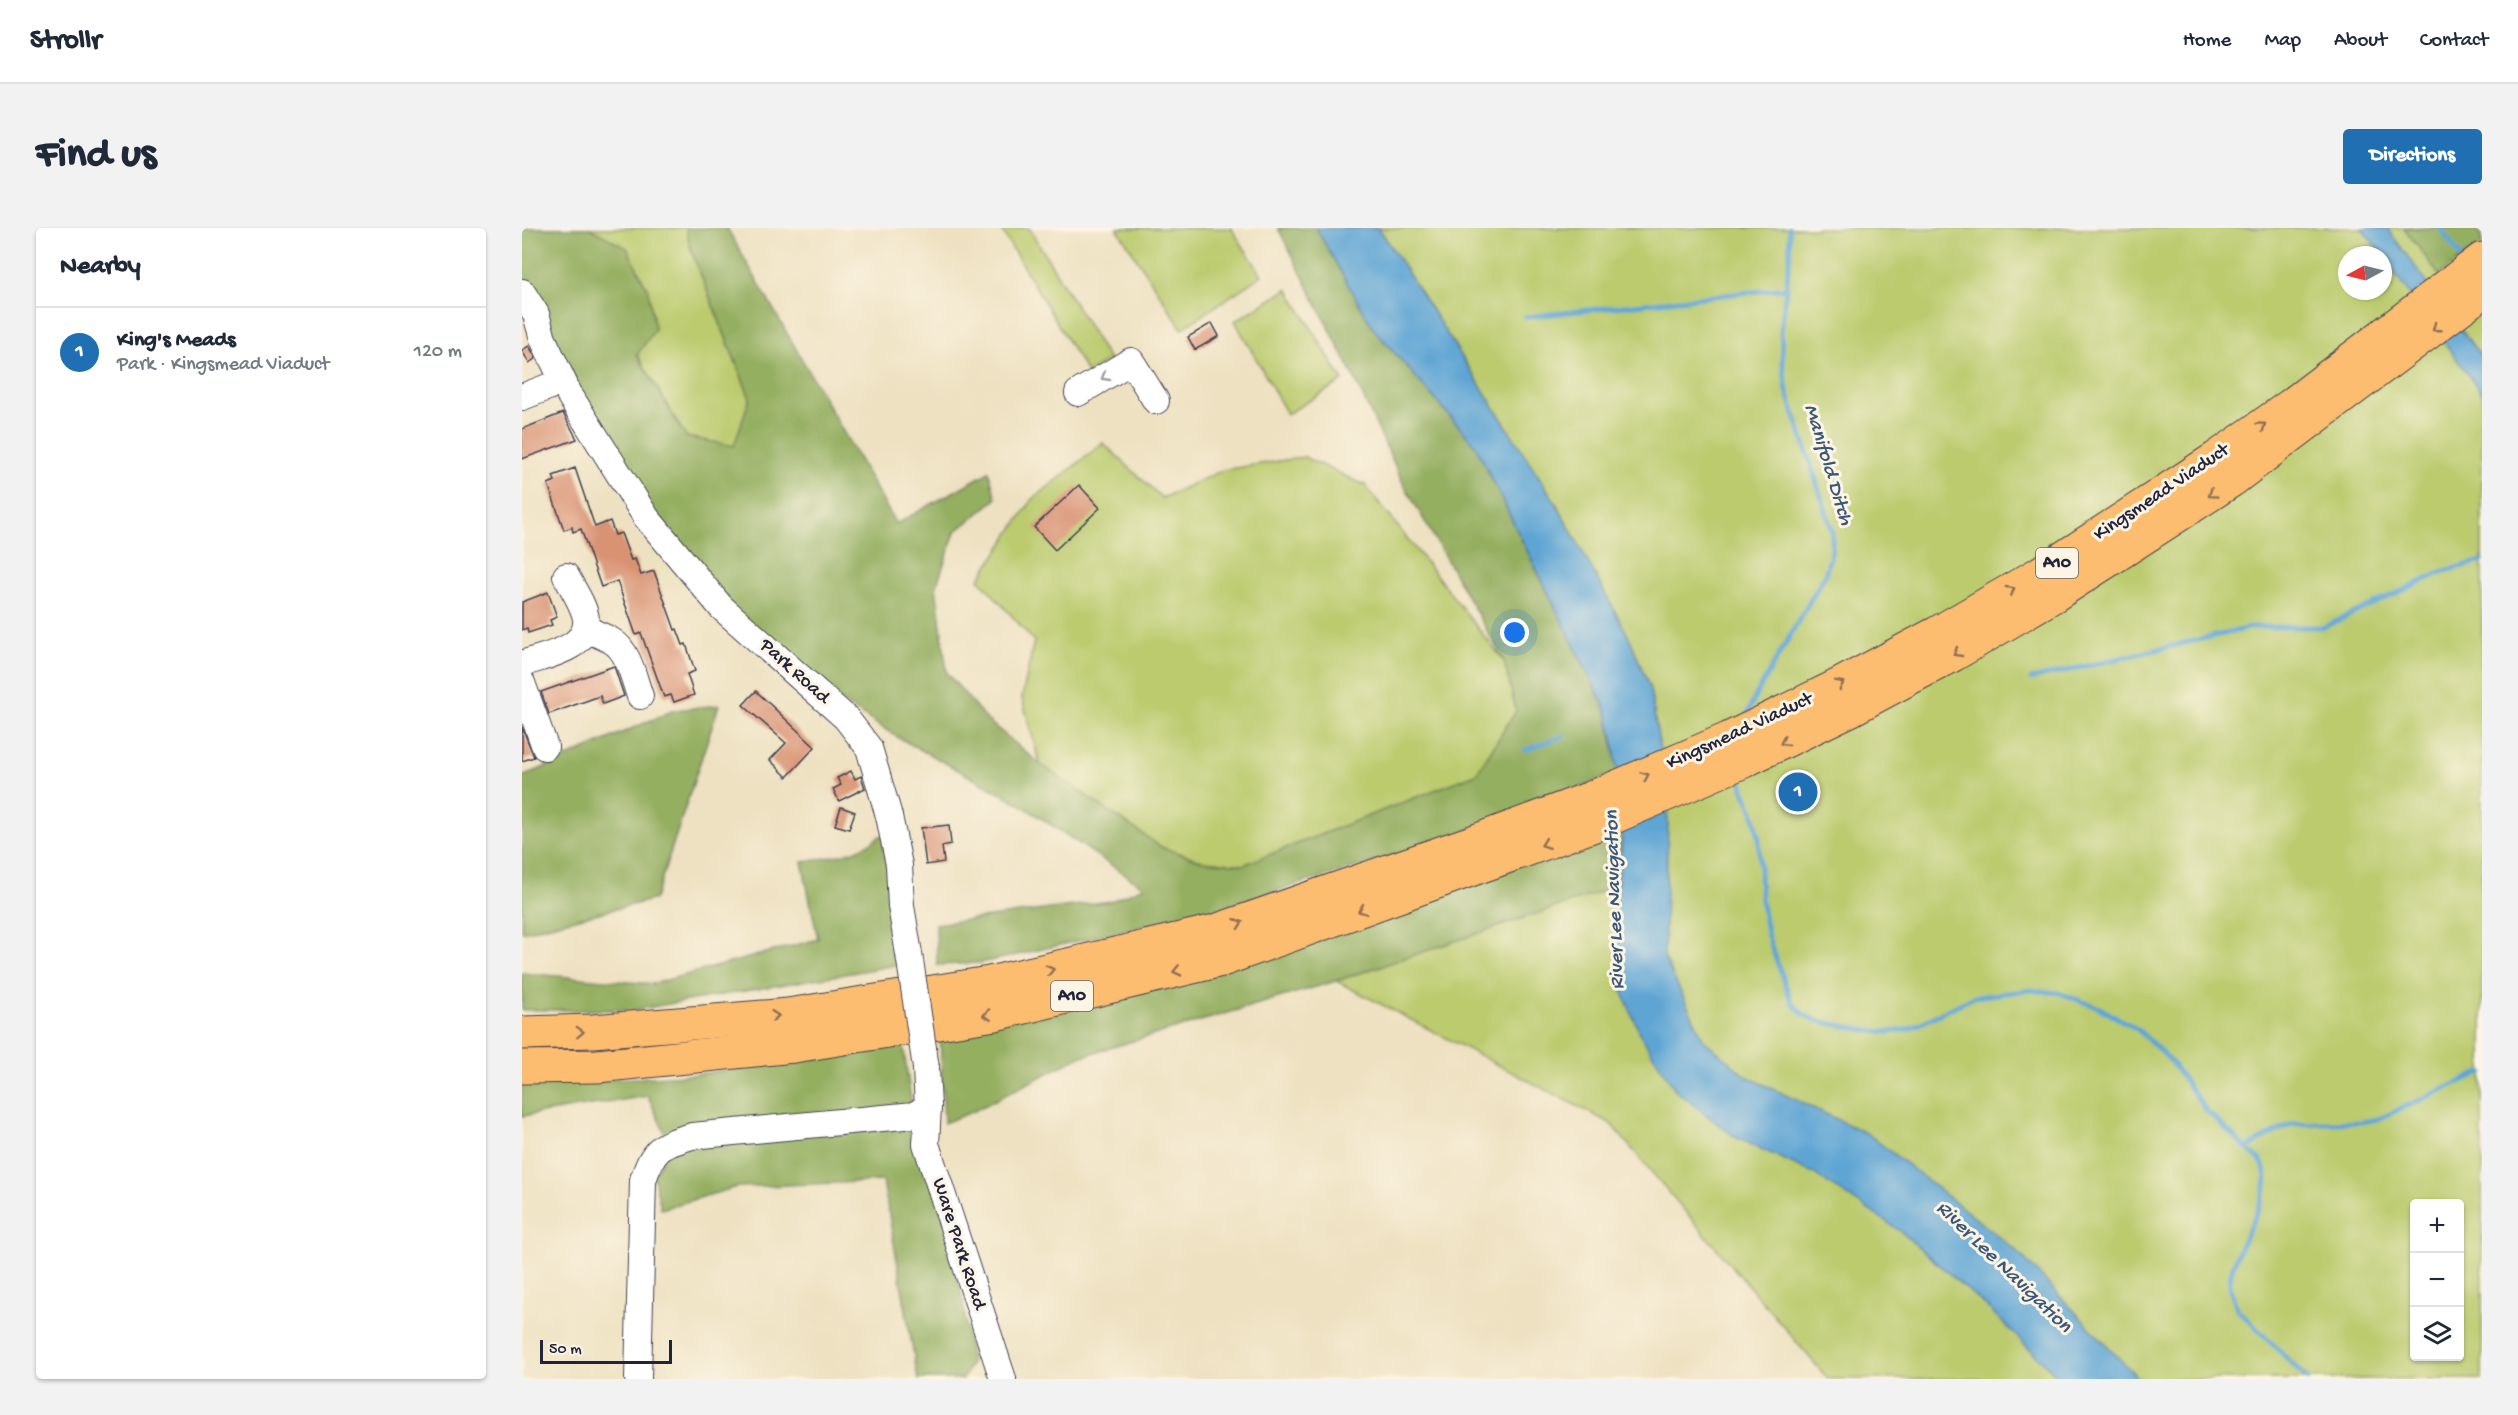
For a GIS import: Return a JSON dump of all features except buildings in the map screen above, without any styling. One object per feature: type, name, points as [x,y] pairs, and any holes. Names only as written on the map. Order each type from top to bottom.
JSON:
[{"type":"highway","name":"Kingsmead Viaduct","points":[[1595,811],[1728,739],[1835,687],[1937,633],[2040,573],[2216,459],[2482,258]]},
{"type":"highway","name":"Kingsmead Viaduct","points":[[1595,811],[1744,761],[1850,710],[1953,655],[2055,595],[2231,481],[2482,292]]},
{"type":"highway","name":"A10","points":[[522,1033],[593,1031],[788,1015],[989,983],[1215,932],[1478,840],[1595,811]]},
{"type":"highway","name":"A10","points":[[522,1067],[597,1066],[794,1046],[995,1014],[1222,960],[1595,811]]},
{"type":"street","name":"Park Road","points":[[522,292],[536,314],[543,339],[570,396],[646,517],[721,607],[846,718],[869,748],[886,804],[899,865],[901,906],[926,1068],[928,1107]]},
{"type":"street","points":[[1078,393],[1131,361],[1156,401]]},
{"type":"street","points":[[522,398],[548,387]]},
{"type":"street","points":[[522,664],[576,643],[582,638],[586,629],[584,611],[566,576]]},
{"type":"street","points":[[586,629],[619,646],[626,657],[640,696]]},
{"type":"street","points":[[522,683],[544,747]]},
{"type":"street","points":[[638,1379],[643,1180],[651,1158],[667,1143],[692,1136],[914,1115],[928,1107]]},
{"type":"street","name":"Ware Park Road","points":[[928,1107],[926,1144],[1003,1379]]},
{"type":"green space","points":[[522,228],[589,228],[627,248],[648,290],[655,329],[637,355],[686,437],[734,446],[750,398],[691,250],[686,228],[727,228],[896,524],[989,472],[996,499],[955,532],[936,587],[947,673],[987,720],[1040,764],[1163,848],[1203,861],[1243,865],[1476,774],[1516,711],[1504,661],[1403,483],[1350,369],[1278,228],[1316,228],[1373,328],[1475,445],[1607,712],[1618,773],[1432,844],[1210,911],[981,963],[937,965],[936,924],[1111,901],[1144,887],[1018,803],[894,735],[841,701],[724,604],[642,503],[522,283]]},
{"type":"green space","points":[[589,228],[686,228],[691,250],[750,398],[734,446],[686,437],[637,354]]},
{"type":"green space","points":[[1000,228],[1029,228],[1109,360],[1087,373]]},
{"type":"green space","points":[[1117,228],[1231,228],[1262,275],[1182,329]]},
{"type":"green space","points":[[1379,228],[2476,228],[2482,236],[2482,1379],[1828,1379],[1610,1123],[1336,981],[1598,893],[1622,844],[1664,774],[1650,689],[1630,639],[1557,505]]},
{"type":"green space","points":[[2404,228],[2476,228],[2482,236],[2482,242],[2439,275]]},
{"type":"green space","points":[[1288,289],[1343,381],[1287,414],[1235,321]]},
{"type":"green space","points":[[1103,443],[1162,498],[1223,470],[1304,457],[1365,485],[1504,661],[1517,711],[1476,774],[1243,865],[1203,861],[1163,848],[1079,802],[1040,765],[1022,698],[1034,641],[979,579],[1032,500]]},
{"type":"green space","points":[[719,705],[655,899],[522,932],[522,777],[674,710]]},
{"type":"green space","points":[[1623,829],[1617,884],[1598,893],[1336,981],[1079,1057],[974,1111],[944,1123],[940,1036]]},
{"type":"green space","points":[[885,835],[898,965],[634,1010],[522,1010],[522,973],[652,984],[818,939],[802,862],[853,851]]},
{"type":"green space","points":[[903,1044],[916,1136],[935,1172],[963,1301],[971,1363],[963,1379],[918,1379],[883,1181],[737,1187],[661,1209],[653,1175],[671,1147],[648,1096],[522,1116],[522,1084],[691,1075]]},
{"type":"water","name":"River Lee Navigation","points":[[1316,228],[1379,228],[1557,505],[1630,639],[1650,689],[1664,774],[1668,822],[1664,957],[1704,1040],[1746,1076],[1868,1134],[2016,1250],[2139,1379],[2060,1379],[1988,1308],[1900,1231],[1813,1173],[1735,1137],[1676,1091],[1641,1036],[1621,988],[1614,934],[1623,829],[1613,737],[1607,712],[1475,445],[1373,328]]},
{"type":"water","points":[[2361,228],[2387,228],[2482,358],[2482,394],[2392,270],[2392,246],[2376,246]]},
{"type":"waterway","name":"Manifold Ditch","points":[[1746,716],[1825,575],[1832,550],[1832,530],[1787,391],[1783,364],[1781,332],[1790,255],[1789,228]]},
{"type":"waterway","points":[[2440,228],[2464,261]]},
{"type":"waterway","points":[[1525,317],[1786,288]]},
{"type":"waterway","points":[[2031,679],[2253,627],[2324,627],[2444,571],[2482,561]]},
{"type":"waterway","points":[[1525,750],[1564,736]]},
{"type":"waterway","points":[[1741,776],[1759,838],[1761,899],[1768,937],[1792,1003],[1804,1015],[1818,1021],[1871,1031],[1890,1032],[1909,1029],[1974,997],[2031,990],[2059,993],[2098,1007],[2137,1029],[2169,1059],[2206,1110],[2246,1148],[2291,1124],[2362,1122],[2378,1119],[2482,1072]]},
{"type":"waterway","points":[[2246,1148],[2260,1160],[2265,1172],[2265,1187],[2261,1203],[2232,1268],[2231,1293],[2237,1309],[2308,1379]]},
{"type":"place","name":"King's Meads","points":[[1798,792]]}]
